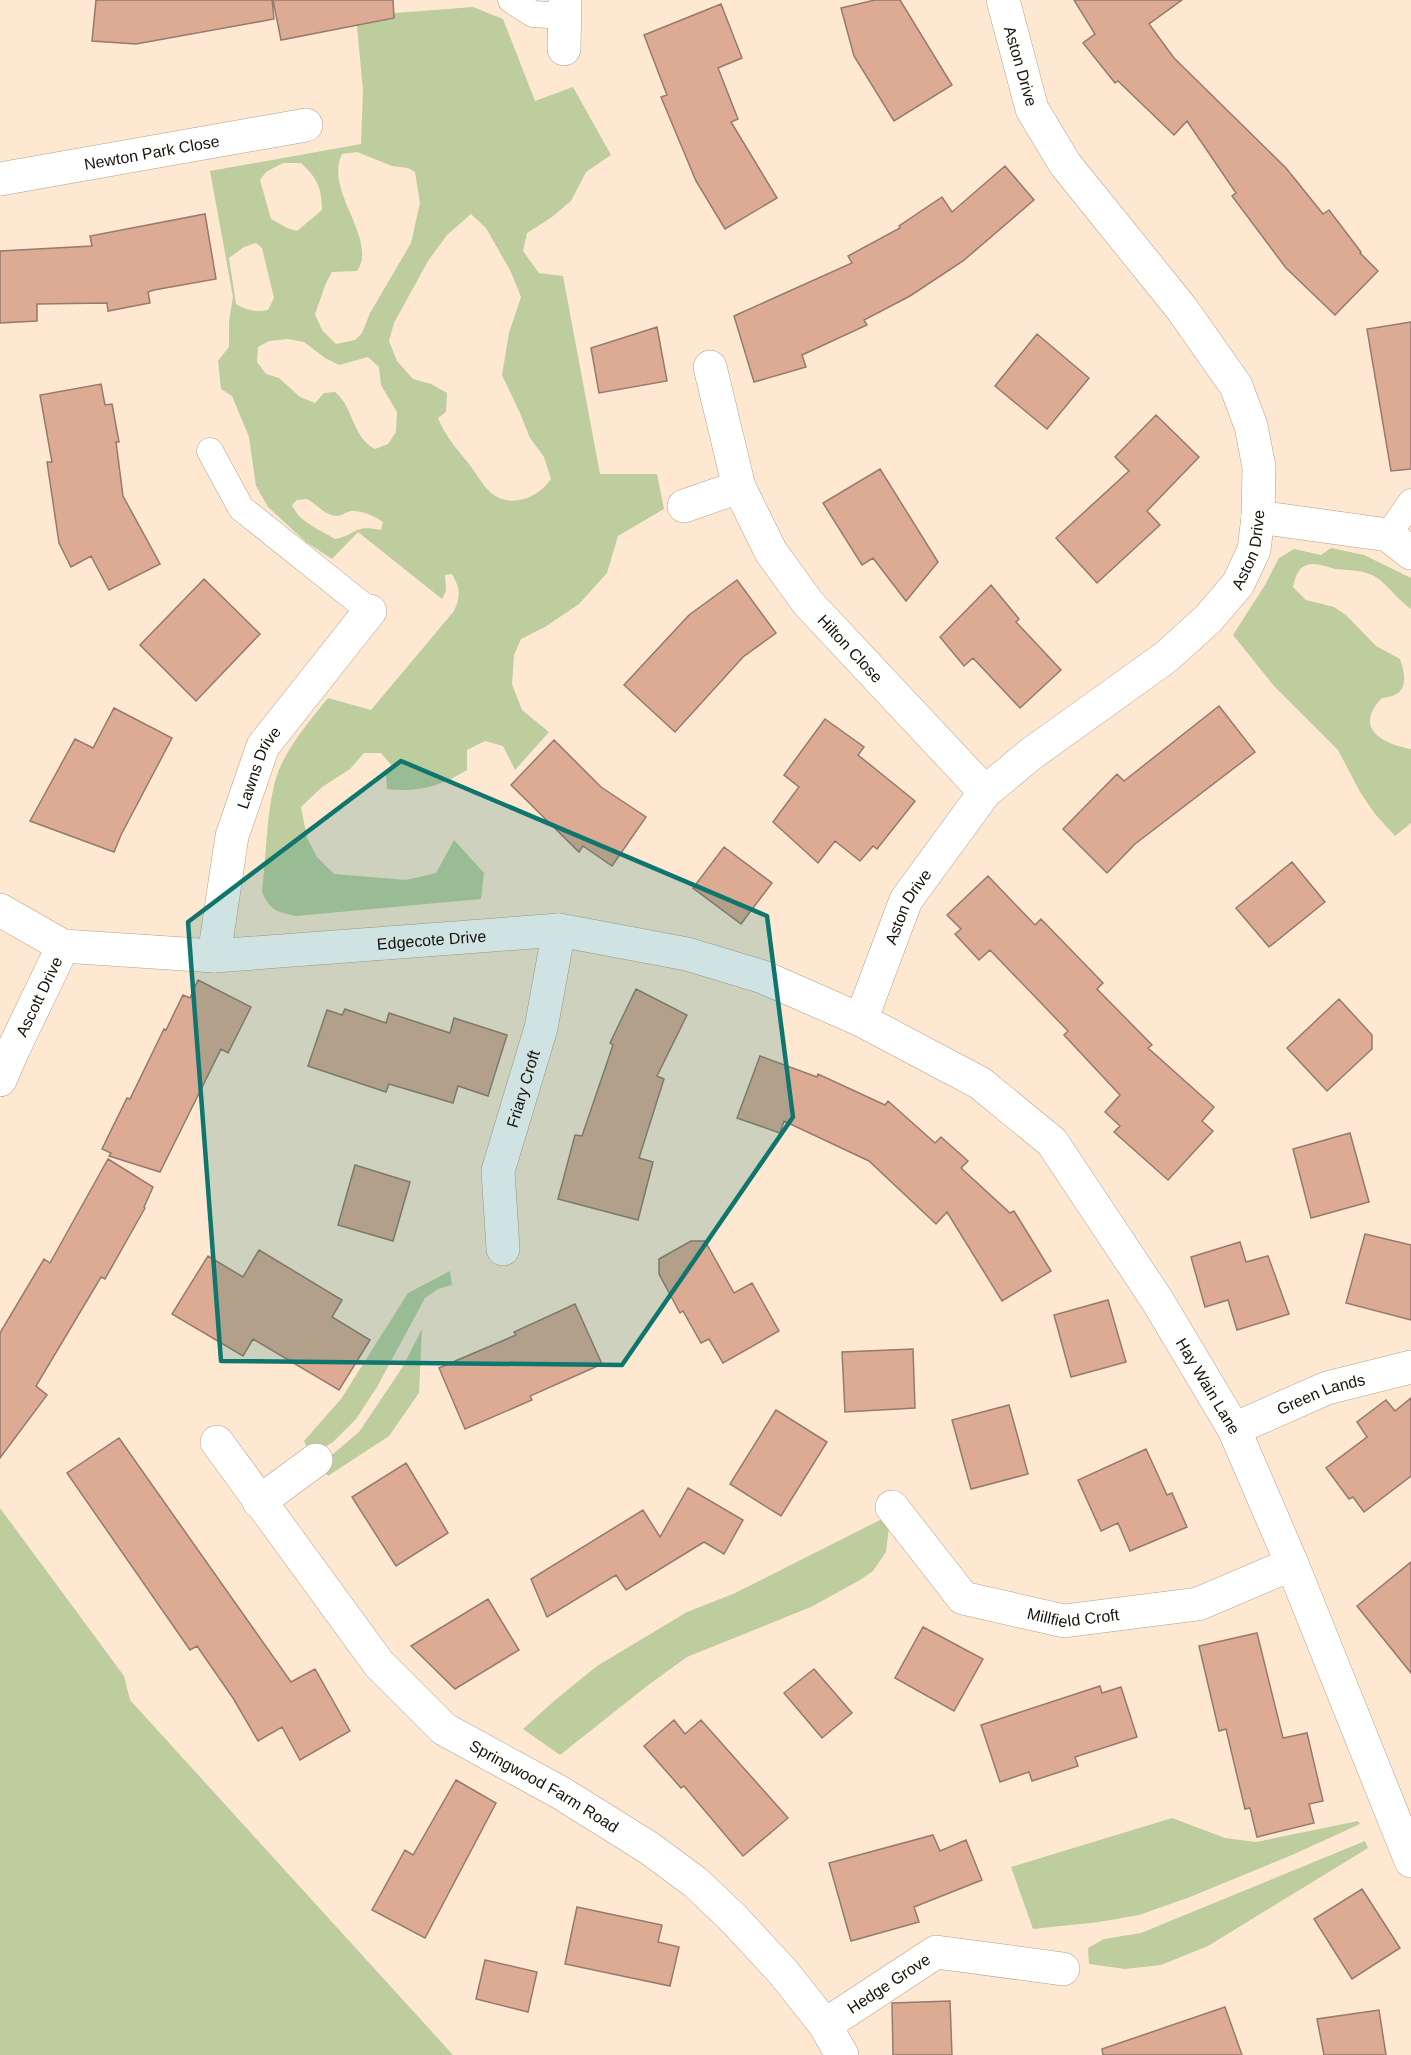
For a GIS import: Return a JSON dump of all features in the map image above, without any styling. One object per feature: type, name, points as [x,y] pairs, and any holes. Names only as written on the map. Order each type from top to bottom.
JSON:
[{"type":"street","name":"Aston Drive","points":[[861,1020],[906,900],[985,792],[1031,754],[1167,657],[1208,619],[1238,584],[1254,550],[1258,517],[1259,467],[1251,426],[1236,386],[1182,309],[1065,164],[1032,109],[1003,0]]},
{"type":"street","points":[[564,49],[565,8]]},
{"type":"street","name":"Newton Park Close","points":[[0,179],[306,125]]},
{"type":"street","name":"Hilton Close","points":[[710,367],[739,487],[771,552],[808,603],[985,792]]},
{"type":"street","points":[[684,506],[739,487]]},
{"type":"street","points":[[1258,517],[1399,544]]},
{"type":"street","name":"Lawns Drive","points":[[214,956],[232,836],[263,746],[370,611]]},
{"type":"street","name":"Edgecote Drive","points":[[0,910],[63,946],[214,956],[559,930],[687,954],[763,977],[861,1020]]},
{"type":"street","name":"Friary Croft","points":[[503,1248],[498,1171],[541,1028],[559,930]]},
{"type":"street","name":"Ascott Drive","points":[[0,1080],[63,946]]},
{"type":"street","name":"Hay Wain Lane","points":[[861,1020],[980,1083],[1052,1142],[1157,1300],[1234,1429],[1292,1564],[1408,1849]]},
{"type":"street","name":"Green Lands","points":[[1234,1429],[1327,1388],[1411,1367]]},
{"type":"street","name":"Springwood Farm Road","points":[[217,1442],[379,1664],[444,1729],[561,1793],[649,1848],[695,1881],[783,1972],[825,2025],[842,2055]]},
{"type":"street","points":[[259,1502],[316,1460]]},
{"type":"street","name":"Millfield Croft","points":[[892,1507],[963,1598],[1064,1621],[1198,1604],[1292,1564]]},
{"type":"street","name":"Hedge Grove","points":[[825,2025],[936,1952],[1063,1969]]},
{"type":"lane","points":[[511,0],[533,14],[565,8]]},
{"type":"lane","points":[[210,451],[242,508],[370,611]]},
{"type":"lane","points":[[1399,544],[1411,502]]},
{"type":"highlighted area","points":[[401,761],[767,916],[793,1117],[622,1365],[221,1361],[188,922]]},
{"type":"green space","points":[[473,7],[503,19],[535,101],[573,87],[611,155],[586,172],[571,201],[527,233],[523,251],[539,273],[563,276],[600,474],[657,474],[664,509],[618,536],[607,573],[579,604],[545,627],[521,639],[514,655],[512,684],[522,710],[549,732],[515,770],[503,746],[485,741],[467,750],[467,770],[448,780],[419,789],[387,789],[386,776],[392,766],[381,753],[364,753],[350,769],[322,787],[301,807],[307,838],[317,857],[334,874],[406,880],[436,873],[454,840],[484,873],[481,899],[296,916],[275,909],[267,902],[262,891],[270,808],[282,763],[297,737],[328,698],[371,710],[454,611],[459,596],[452,574],[445,575],[446,591],[442,599],[358,532],[332,559],[306,542],[268,507],[256,486],[249,437],[232,396],[221,389],[218,361],[229,347],[229,322],[233,297],[210,171],[361,144],[363,91],[356,16]],"holes":[[[357,152],[392,166],[408,168],[415,172],[420,203],[411,243],[370,313],[362,333],[355,340],[336,344],[322,330],[315,314],[332,272],[357,271],[362,258],[358,232],[342,192],[338,166],[342,154]],[[283,163],[301,163],[318,184],[322,210],[297,231],[271,219],[260,180],[266,172]],[[471,214],[486,228],[511,272],[521,297],[509,333],[502,375],[530,438],[544,457],[551,479],[546,486],[524,499],[515,501],[499,498],[485,487],[448,437],[438,418],[446,412],[447,393],[431,384],[413,379],[397,361],[389,341],[394,323],[428,261],[447,235]],[[256,243],[262,248],[274,298],[268,310],[252,310],[236,304],[229,258],[244,247]],[[288,339],[304,342],[325,358],[339,365],[368,357],[379,367],[381,385],[397,412],[396,432],[388,444],[375,449],[367,443],[361,437],[346,405],[335,392],[324,393],[315,403],[300,397],[279,378],[266,374],[257,362],[258,347],[269,341]],[[307,499],[333,515],[339,516],[351,511],[359,511],[383,522],[381,530],[365,528],[335,539],[305,521],[292,505],[297,500]]]},
{"type":"green space","points":[[1331,548],[1364,555],[1411,578],[1411,609],[1375,576],[1359,571],[1310,564],[1299,570],[1293,587],[1306,600],[1334,607],[1346,615],[1376,646],[1400,659],[1404,673],[1401,690],[1391,697],[1382,698],[1370,718],[1371,726],[1381,739],[1411,749],[1411,823],[1395,836],[1375,814],[1360,792],[1338,750],[1274,686],[1233,635],[1265,585],[1279,558],[1294,549],[1321,555]]},
{"type":"green space","points":[[450,1271],[452,1285],[438,1289],[425,1298],[377,1387],[356,1419],[333,1442],[311,1456],[304,1441],[341,1399],[408,1293]]},
{"type":"green space","points":[[422,1329],[419,1393],[389,1436],[328,1476],[320,1465],[359,1432],[402,1368]]},
{"type":"green space","points":[[0,1508],[124,1676],[130,1700],[453,2055],[0,2055]]},
{"type":"green space","points":[[882,1519],[889,1527],[886,1552],[873,1571],[860,1580],[811,1607],[687,1657],[560,1755],[523,1729],[597,1666],[687,1612],[733,1594]]},
{"type":"green space","points":[[1172,1818],[1225,1838],[1256,1842],[1358,1821],[1360,1824],[1190,1897],[1139,1915],[1033,1929],[1011,1867]]},
{"type":"green space","points":[[1365,1841],[1368,1848],[1208,1946],[1161,1965],[1125,1969],[1089,1964],[1088,1948],[1104,1939],[1141,1933]]},
{"type":"building","points":[[96,0],[272,0],[274,19],[136,44],[92,41]]},
{"type":"building","points":[[273,0],[393,0],[394,18],[281,40]]},
{"type":"building","points":[[875,0],[900,0],[952,85],[894,121],[854,56],[841,8]]},
{"type":"building","points":[[1074,0],[1182,0],[1149,24],[1174,58],[1286,168],[1323,214],[1329,210],[1360,253],[1378,271],[1335,315],[1286,268],[1232,196],[1236,193],[1187,121],[1174,135],[1118,81],[1115,83],[1083,43],[1095,34]]},
{"type":"building","points":[[721,4],[742,58],[718,68],[738,119],[731,122],[777,198],[725,229],[696,181],[661,97],[667,95],[644,35]]},
{"type":"building","points":[[1005,166],[1034,200],[963,261],[910,296],[864,320],[867,325],[802,355],[806,367],[754,382],[734,316],[852,263],[848,256],[900,228],[899,226],[942,197],[952,212]]},
{"type":"building","points":[[205,214],[216,279],[154,290],[148,292],[150,303],[108,311],[107,303],[37,304],[37,321],[0,323],[0,251],[92,246],[90,236]]},
{"type":"building","points":[[1411,322],[1411,469],[1391,471],[1367,329]]},
{"type":"building","points":[[657,327],[667,381],[599,393],[591,348]]},
{"type":"building","points":[[1037,334],[1089,378],[1047,429],[995,386]]},
{"type":"building","points":[[101,384],[105,405],[112,404],[119,442],[116,442],[123,496],[160,564],[109,590],[91,556],[71,567],[59,543],[47,462],[52,462],[40,395]]},
{"type":"building","points":[[1156,415],[1199,457],[1147,511],[1160,525],[1097,583],[1056,538],[1129,471],[1115,457]]},
{"type":"building","points":[[880,469],[938,562],[906,601],[873,558],[862,565],[823,503]]},
{"type":"building","points":[[204,579],[260,634],[196,701],[140,645]]},
{"type":"building","points":[[737,580],[776,633],[743,657],[675,732],[624,685],[689,615]]},
{"type":"building","points":[[991,585],[1019,619],[1016,622],[1061,670],[1020,708],[973,658],[964,666],[940,637]]},
{"type":"building","points":[[1219,706],[1255,752],[1135,844],[1107,873],[1063,829],[1117,774],[1124,781]]},
{"type":"building","points":[[114,708],[172,738],[114,852],[30,821],[75,739],[93,748]]},
{"type":"building","points":[[825,719],[864,747],[858,755],[915,801],[877,849],[873,846],[860,861],[835,841],[818,863],[773,822],[799,787],[784,775]]},
{"type":"building","points":[[554,740],[601,787],[646,817],[612,866],[583,846],[579,852],[511,785]]},
{"type":"building","points":[[724,847],[772,883],[741,924],[693,888]]},
{"type":"building","points":[[1292,862],[1325,902],[1269,947],[1236,908]]},
{"type":"building","points":[[988,876],[1035,925],[1041,919],[1103,983],[1097,989],[1152,1045],[1148,1048],[1214,1107],[1202,1121],[1213,1131],[1168,1180],[1114,1132],[1120,1126],[1105,1112],[1120,1095],[1064,1035],[1068,1031],[990,950],[979,960],[955,934],[961,929],[947,915]]},
{"type":"building","points":[[198,980],[251,1007],[228,1053],[221,1049],[160,1172],[109,1156],[111,1153],[102,1149],[127,1098],[130,1099],[183,995],[190,998]]},
{"type":"building","points":[[636,989],[687,1015],[657,1076],[664,1079],[639,1158],[653,1162],[638,1220],[558,1199],[575,1135],[582,1136],[613,1045],[610,1043]]},
{"type":"building","points":[[1339,999],[1372,1035],[1372,1049],[1327,1091],[1287,1048]]},
{"type":"building","points":[[345,1009],[386,1023],[389,1013],[450,1033],[454,1018],[507,1035],[488,1096],[458,1086],[453,1103],[389,1084],[386,1092],[308,1066],[327,1010],[342,1015]]},
{"type":"building","points":[[760,1056],[817,1077],[818,1074],[885,1105],[888,1101],[935,1143],[941,1137],[968,1161],[961,1168],[1010,1213],[1014,1211],[1051,1271],[1002,1301],[947,1212],[936,1224],[869,1161],[784,1121],[780,1133],[737,1118]]},
{"type":"building","points":[[1350,1133],[1369,1202],[1311,1218],[1293,1149]]},
{"type":"building","points":[[108,1159],[153,1187],[145,1208],[105,1279],[101,1277],[36,1386],[47,1395],[0,1458],[0,1333],[44,1259],[50,1263]]},
{"type":"building","points":[[355,1165],[410,1182],[393,1241],[338,1225]]},
{"type":"building","points":[[1365,1234],[1411,1245],[1411,1320],[1346,1303]]},
{"type":"building","points":[[691,1241],[705,1241],[734,1293],[752,1283],[779,1331],[723,1363],[709,1339],[701,1343],[683,1311],[680,1313],[659,1274],[659,1259]]},
{"type":"building","points":[[1240,1242],[1246,1262],[1268,1256],[1289,1314],[1237,1330],[1228,1300],[1205,1307],[1191,1257]]},
{"type":"building","points":[[259,1250],[342,1300],[332,1317],[370,1340],[339,1390],[253,1339],[243,1356],[172,1314],[208,1256],[243,1277]]},
{"type":"building","points":[[1108,1300],[1126,1362],[1071,1377],[1054,1315]]},
{"type":"building","points":[[575,1304],[602,1364],[530,1396],[532,1400],[465,1429],[439,1368],[516,1335],[514,1332]]},
{"type":"building","points":[[913,1349],[915,1408],[845,1412],[842,1352]]},
{"type":"building","points":[[1411,1398],[1411,1476],[1364,1512],[1353,1497],[1349,1499],[1326,1468],[1367,1437],[1357,1422],[1386,1400],[1395,1411]]},
{"type":"building","points":[[1009,1405],[1028,1474],[971,1489],[952,1420]]},
{"type":"building","points":[[776,1410],[827,1442],[781,1516],[730,1484]]},
{"type":"building","points":[[119,1438],[291,1682],[315,1669],[350,1731],[300,1760],[282,1727],[258,1741],[233,1698],[197,1646],[190,1650],[67,1473]]},
{"type":"building","points":[[1146,1449],[1167,1495],[1172,1493],[1187,1527],[1130,1551],[1118,1523],[1101,1531],[1078,1480]]},
{"type":"building","points":[[406,1463],[448,1533],[396,1566],[352,1497]]},
{"type":"building","points":[[688,1488],[743,1520],[724,1554],[704,1542],[626,1590],[616,1575],[547,1617],[531,1579],[643,1510],[660,1537]]},
{"type":"building","points":[[1411,1562],[1411,1673],[1357,1606]]},
{"type":"building","points":[[488,1599],[519,1650],[455,1689],[411,1646]]},
{"type":"building","points":[[923,1627],[983,1659],[954,1711],[895,1678]]},
{"type":"building","points":[[1257,1633],[1283,1738],[1307,1733],[1323,1801],[1309,1804],[1314,1823],[1257,1837],[1250,1808],[1245,1809],[1226,1729],[1219,1731],[1199,1646]]},
{"type":"building","points":[[814,1669],[852,1713],[822,1738],[784,1693]]},
{"type":"building","points":[[1100,1686],[1102,1693],[1121,1687],[1137,1737],[1075,1757],[1078,1766],[1032,1781],[1029,1772],[1000,1782],[981,1725]]},
{"type":"building","points":[[674,1720],[685,1734],[701,1720],[788,1818],[743,1856],[684,1786],[681,1788],[644,1746]]},
{"type":"building","points":[[456,1780],[496,1803],[425,1938],[372,1910],[405,1850],[413,1855]]},
{"type":"building","points":[[933,1835],[940,1851],[966,1840],[982,1880],[914,1907],[919,1922],[851,1941],[829,1863]]},
{"type":"building","points":[[1362,1889],[1400,1948],[1352,1979],[1314,1919]]},
{"type":"building","points":[[577,1907],[662,1925],[658,1942],[679,1947],[670,1986],[565,1964]]},
{"type":"building","points":[[485,1960],[537,1972],[528,2012],[476,1999]]},
{"type":"building","points":[[950,2001],[952,2055],[893,2055],[892,2003]]},
{"type":"building","points":[[1225,2007],[1242,2055],[1103,2055],[1102,2049]]},
{"type":"building","points":[[1379,2010],[1386,2055],[1324,2055],[1317,2019]]}]
